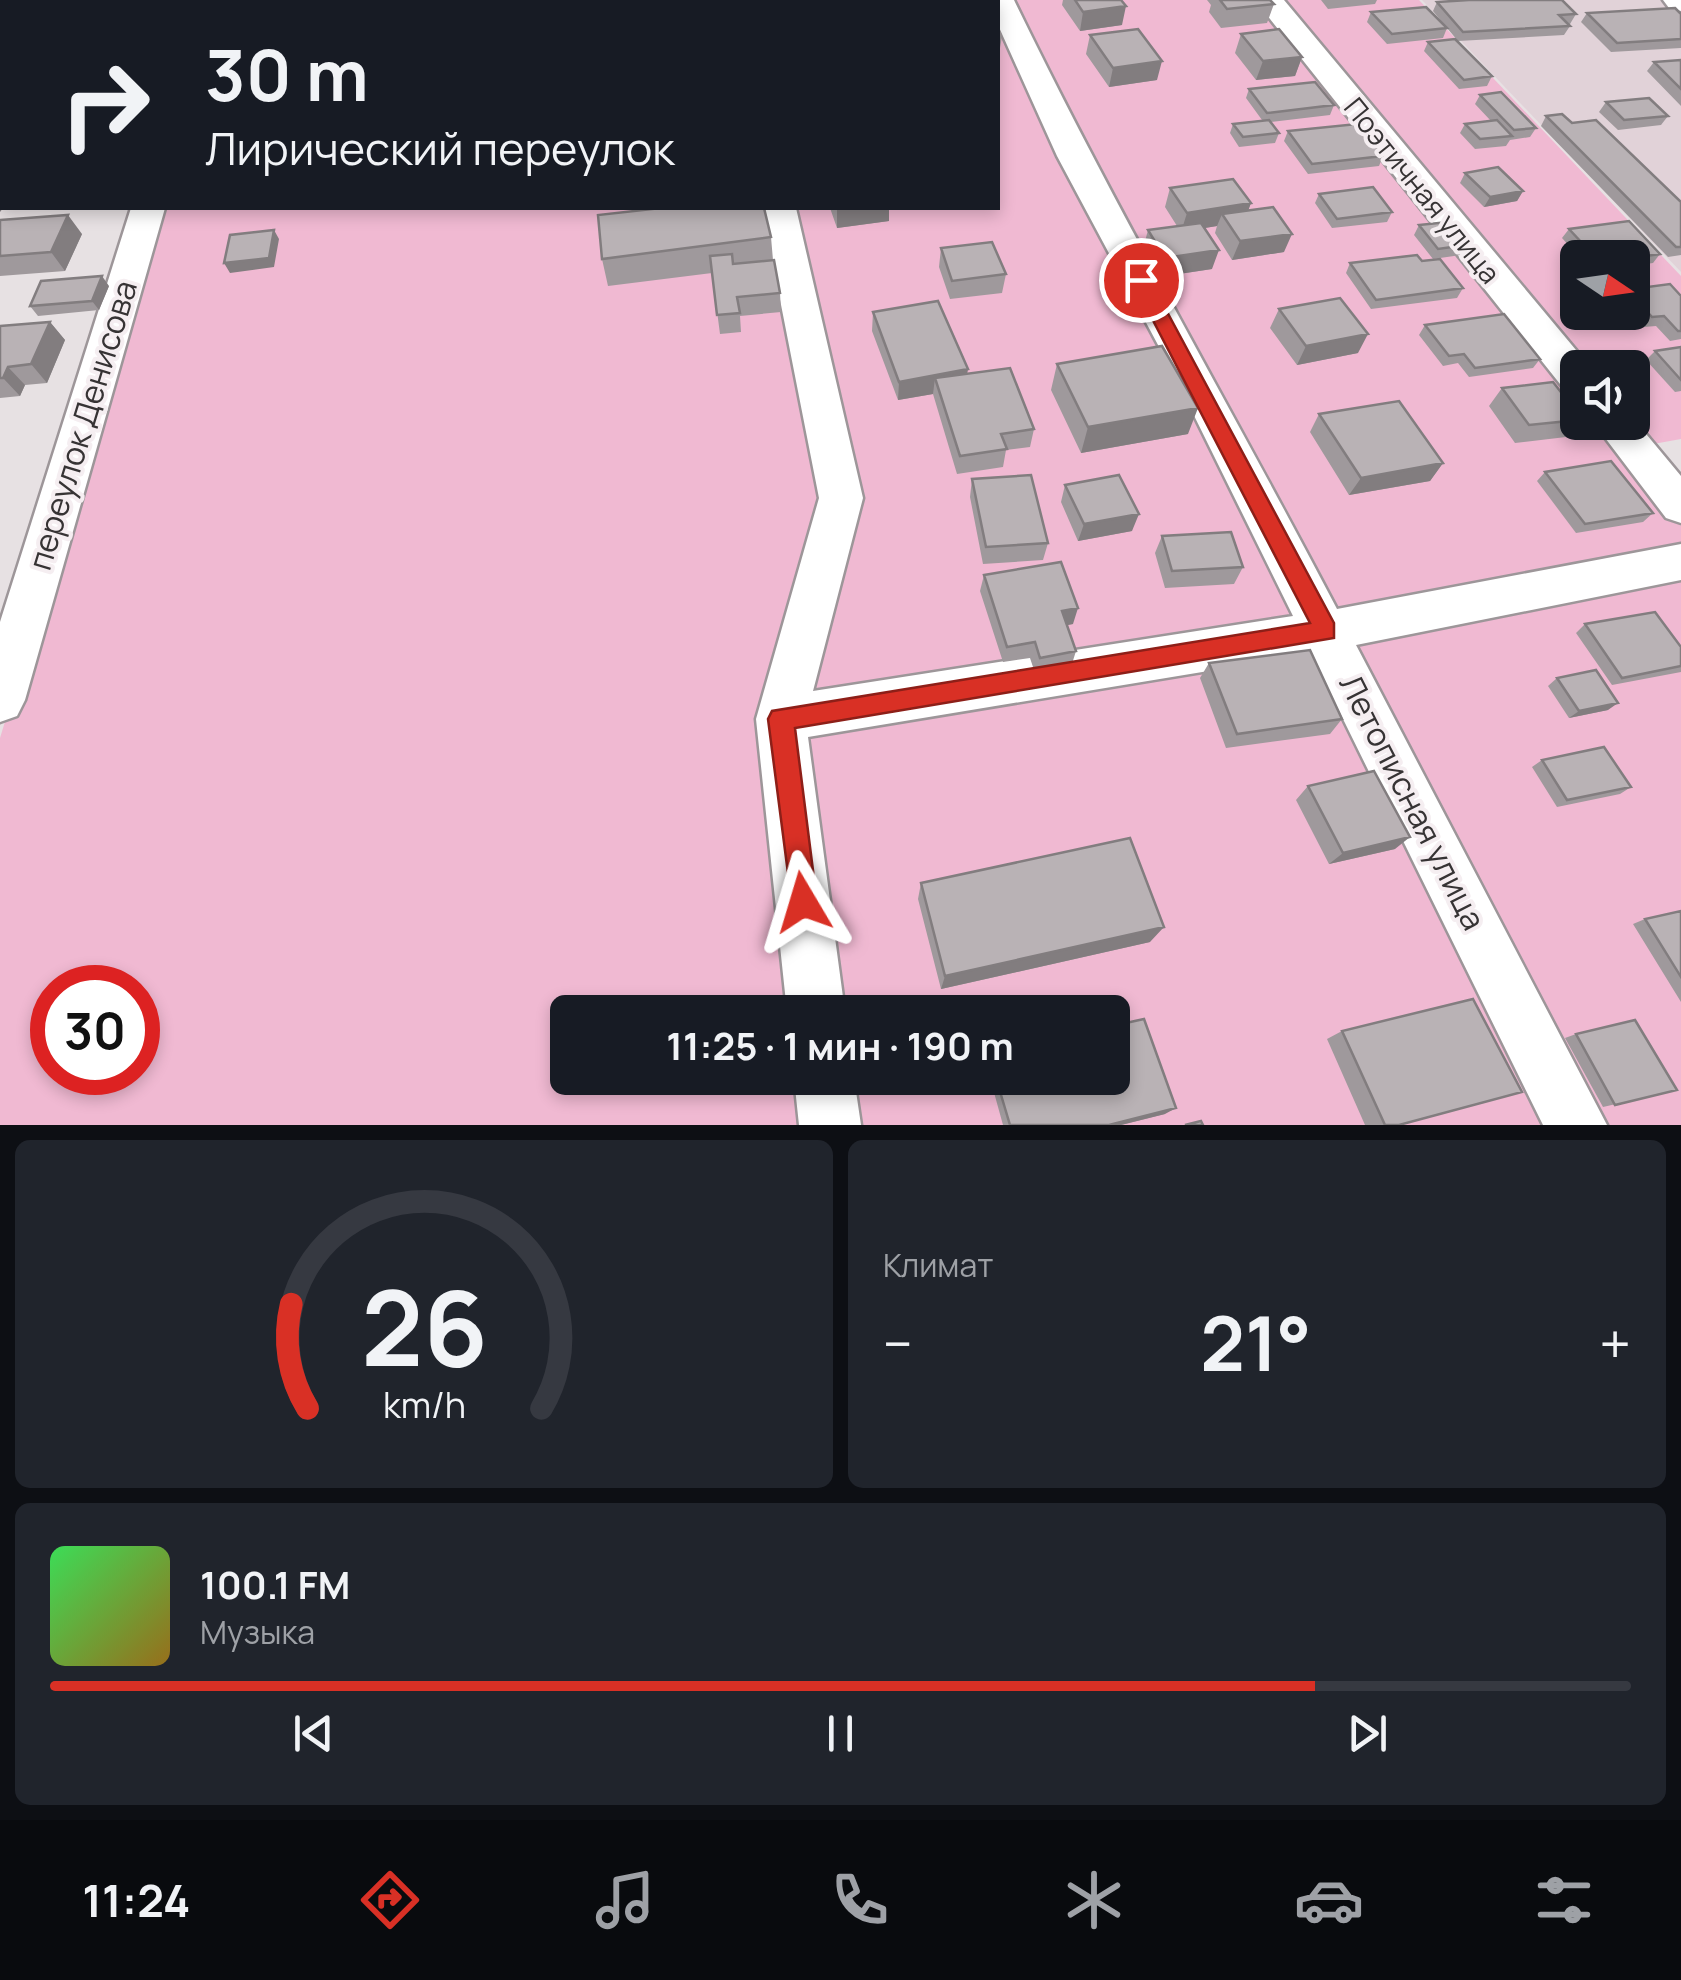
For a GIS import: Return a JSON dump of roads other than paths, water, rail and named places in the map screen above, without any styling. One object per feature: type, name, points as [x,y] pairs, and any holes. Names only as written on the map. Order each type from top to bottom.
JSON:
[{"type":"street","name":"Летописная улица","points":[[1000,0],[1073,156],[1193,373],[1576,1125]]},
{"type":"street","name":"Поэтичная улица","points":[[1269,0],[1560,357]]},
{"type":"street","name":"переулок Денисова","points":[[0,700],[147,210]]},
{"type":"street","points":[[779,210],[841,498],[781,719],[814,995]]},
{"type":"street","points":[[1628,440],[1681,506]]},
{"type":"street","points":[[781,719],[1326,630],[1681,562]]},
{"type":"street","points":[[826,1095],[830,1125]]}]
